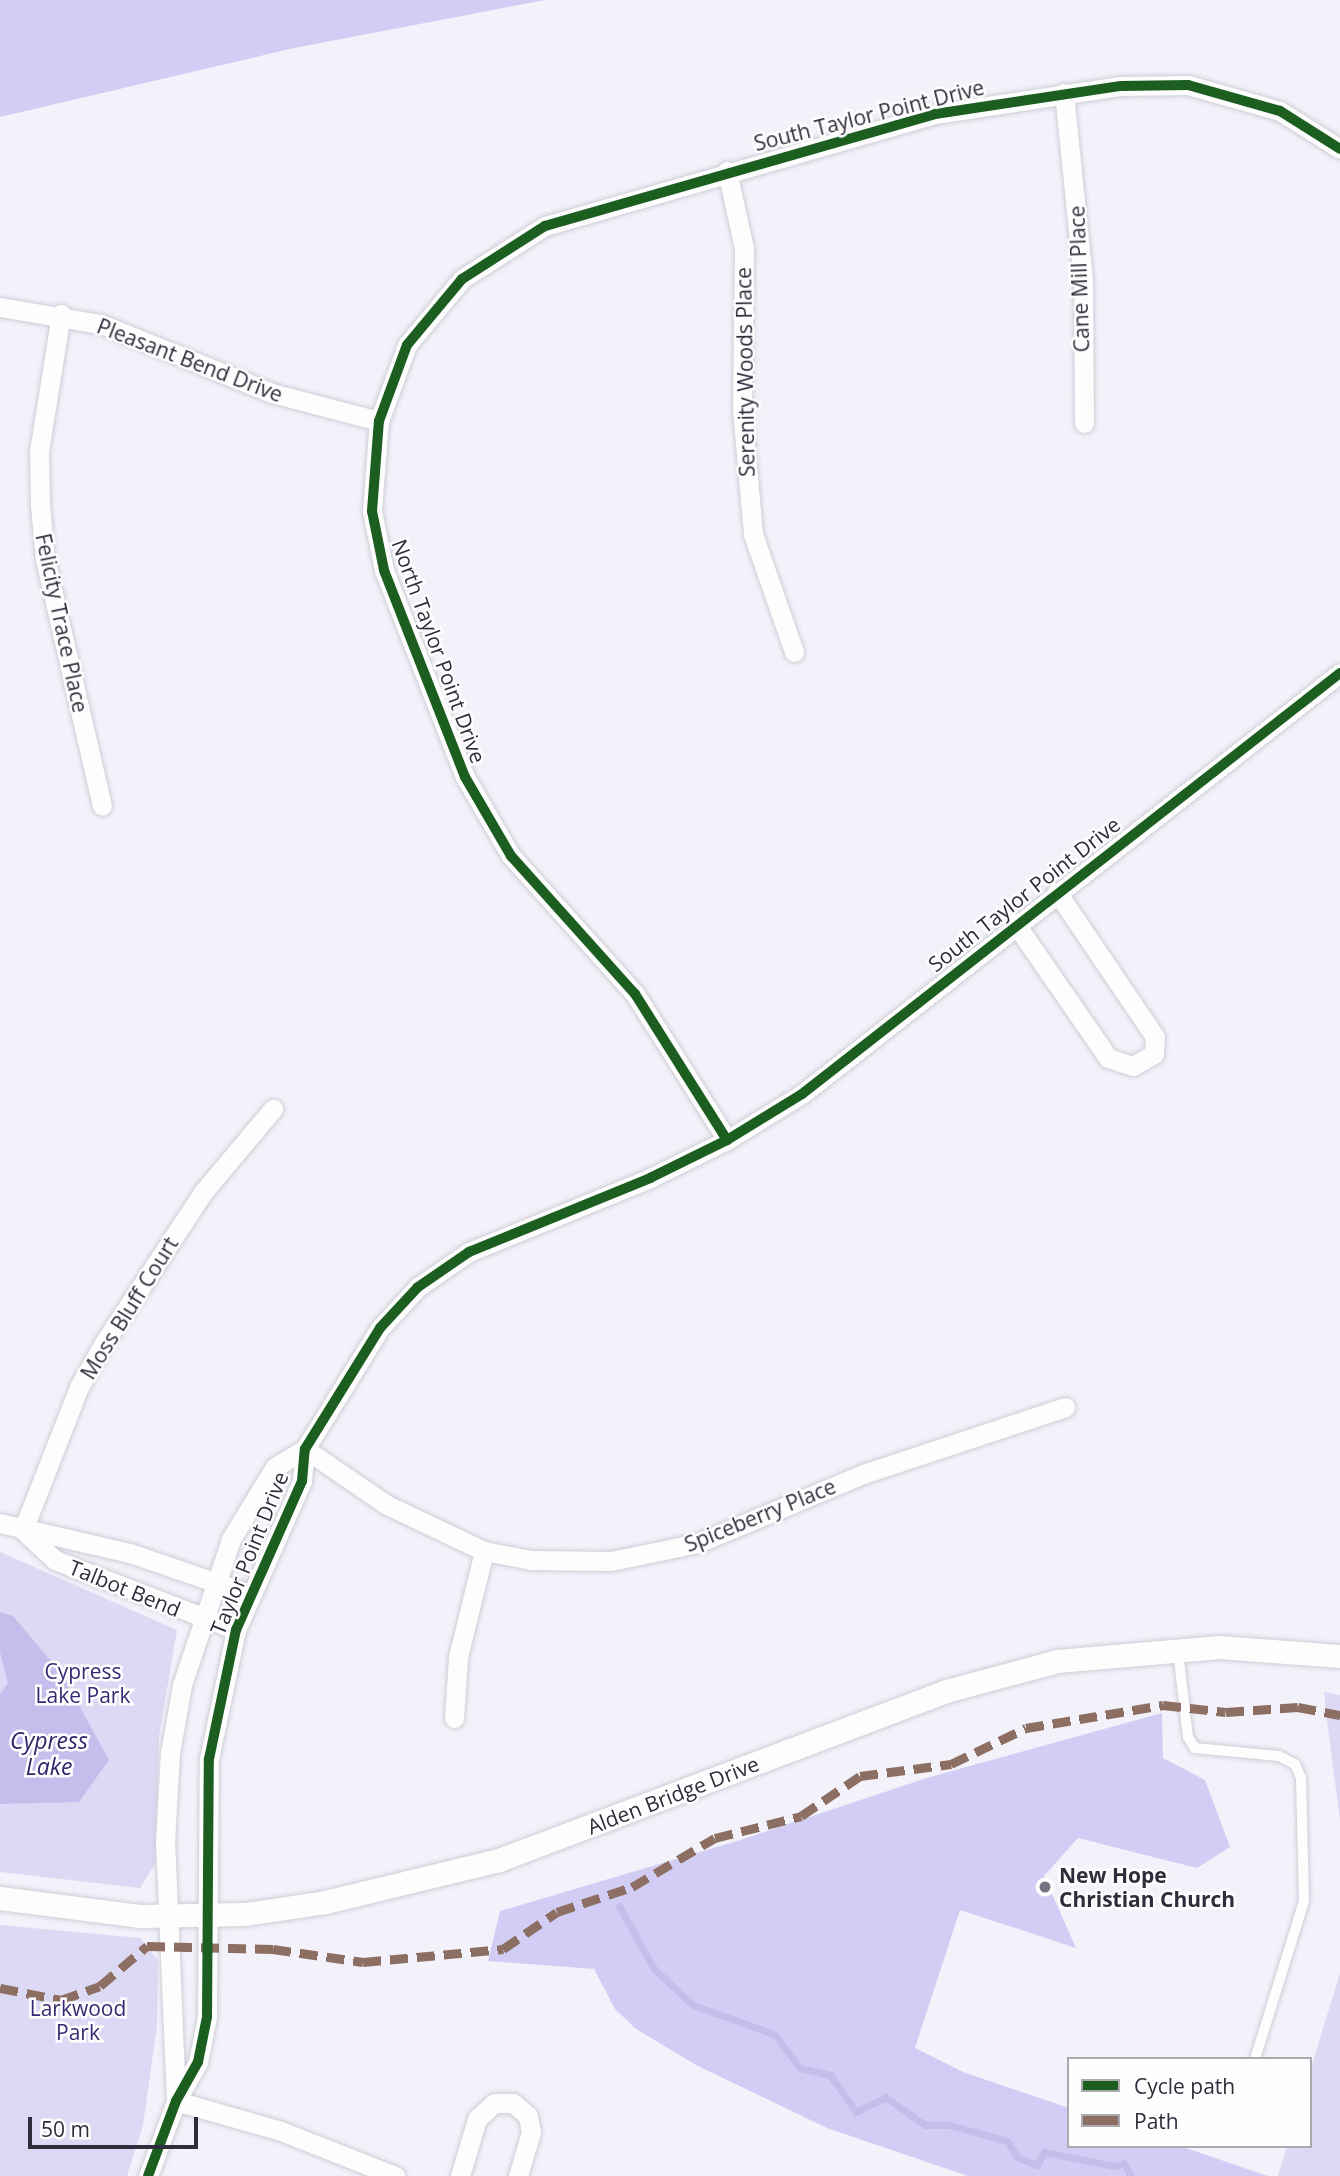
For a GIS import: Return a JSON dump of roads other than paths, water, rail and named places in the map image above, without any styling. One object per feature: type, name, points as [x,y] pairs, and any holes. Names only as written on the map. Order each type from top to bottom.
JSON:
[{"type":"street","name":"South Taylor Point Drive","points":[[727,171],[934,114],[1064,93],[1153,84],[1218,90],[1280,111],[1340,149]]},
{"type":"street","name":"Cane Mill Place","points":[[1064,93],[1082,268],[1084,423]]},
{"type":"street","name":"North Taylor Point Drive","points":[[727,171],[572,215],[484,260],[441,301],[407,345],[379,421],[370,486],[377,542],[465,777],[510,856],[635,994],[727,1140]]},
{"type":"street","name":"Serenity Woods Place","points":[[727,171],[744,248],[742,410],[753,534],[794,652]]},
{"type":"street","name":"Pleasant Bend Drive","points":[[0,307],[61,314],[272,393],[379,421]]},
{"type":"street","name":"Felicity Trace Place","points":[[61,314],[39,451],[40,505],[45,559],[102,805]]},
{"type":"street","name":"South Taylor Point Drive","points":[[727,1140],[802,1094],[1015,923],[1340,673]]},
{"type":"street","points":[[1015,923],[1108,1058],[1133,1066],[1154,1054],[1155,1037],[1057,892]]},
{"type":"street","name":"Moss Bluff Court","points":[[23,1530],[59,1433],[104,1343],[203,1192],[273,1109]]},
{"type":"street","name":"Taylor Point Drive","points":[[176,2101],[198,2063],[207,2017],[209,1916],[205,1838],[209,1759],[236,1630],[249,1594],[302,1481],[305,1449],[380,1328],[439,1271],[470,1252],[650,1178],[727,1140]]},
{"type":"street","name":"Spiceberry Place","points":[[305,1449],[387,1505],[484,1550],[577,1561],[666,1552],[863,1474],[1065,1407]]},
{"type":"street","name":"Taylor Point Drive","points":[[176,2101],[167,1916],[170,1754],[201,1618],[214,1580],[255,1495],[275,1467],[305,1449]]},
{"type":"street","name":"Talbot Bend","points":[[0,1523],[23,1530],[64,1534],[214,1580],[249,1594]]},
{"type":"street","name":"Talbot Bend","points":[[23,1530],[55,1560],[236,1630]]},
{"type":"street","points":[[454,1718],[458,1657],[484,1550]]},
{"type":"street","name":"Alden Bridge Drive","points":[[0,1898],[167,1916],[209,1916],[325,1902],[430,1881],[499,1860],[946,1691],[1087,1655],[1230,1647],[1340,1656]]},
{"type":"street","points":[[148,2176],[176,2101],[281,2131],[395,2176]]},
{"type":"street","points":[[460,2176],[483,2110],[494,2103],[513,2103],[528,2116],[531,2132],[518,2176]]},
{"type":"lane","points":[[1178,1651],[1188,1737],[1206,1752],[1279,1756],[1295,1764],[1301,1777],[1304,1901],[1256,2057]]},
{"type":"water","name":"Cypress Lake","points":[[0,1612],[13,1616],[61,1673],[109,1760],[79,1802],[0,1804],[0,1694],[8,1683],[0,1652]]},
{"type":"waterway","points":[[619,1906],[654,1969],[693,2005],[774,2034],[800,2068],[830,2075],[856,2112],[885,2097],[925,2125],[950,2125],[1007,2141],[1017,2157],[1037,2165],[1044,2152],[1115,2166],[1124,2163],[1131,2176]]},
{"type":"place","name":"New Hope Christian Church","points":[[1045,1887]]},
{"type":"park label","name":"Cypress Lake Park","points":[[83,1683]]},
{"type":"park label","name":"Larkwood Park","points":[[78,2020]]}]
